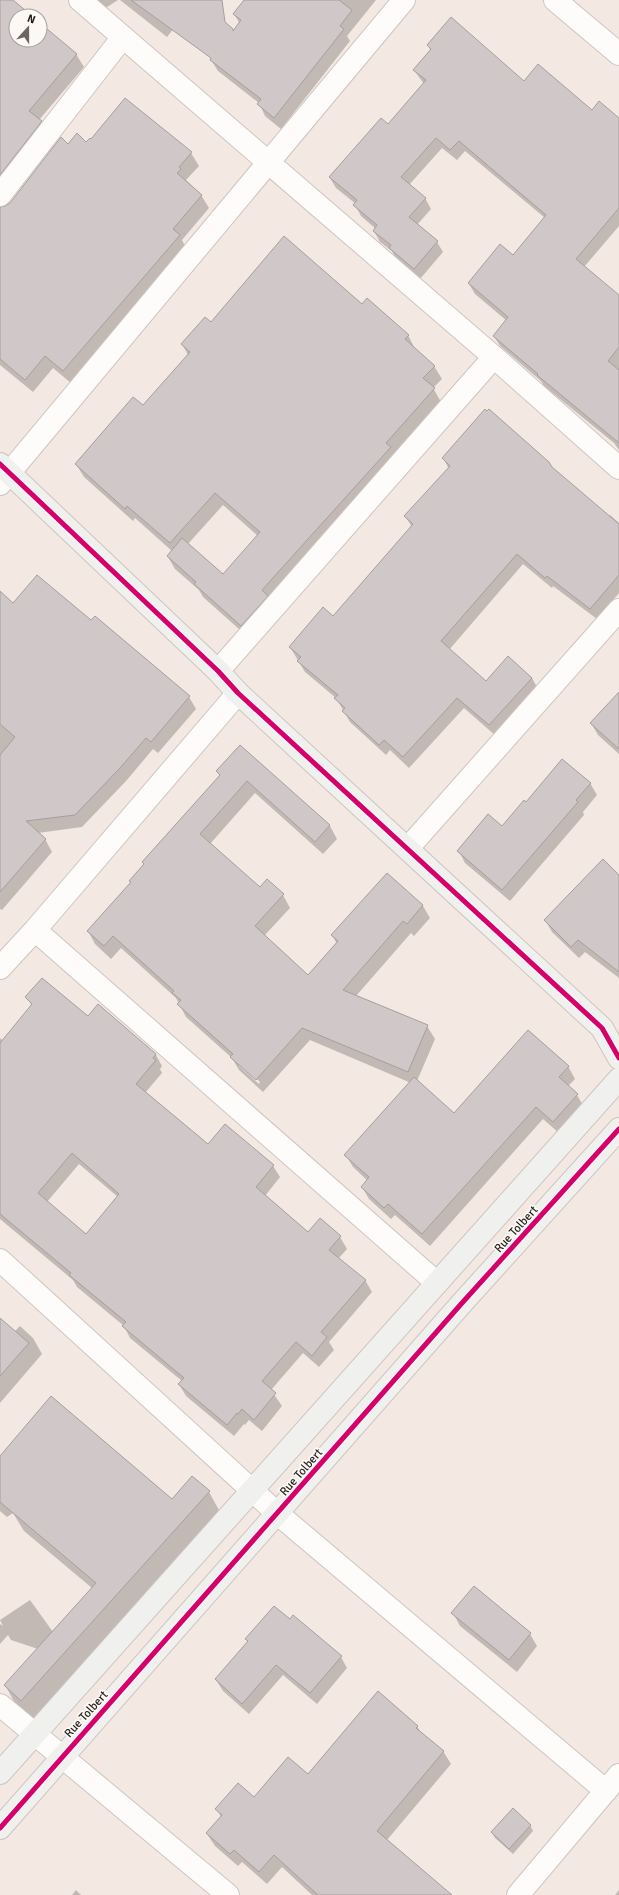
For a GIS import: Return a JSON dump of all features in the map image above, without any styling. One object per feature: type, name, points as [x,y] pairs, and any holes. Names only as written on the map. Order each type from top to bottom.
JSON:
[{"type":"street","points":[[80,0],[619,468]]},
{"type":"street","points":[[404,0],[3,474],[218,671],[238,693],[610,1032],[619,1058]]},
{"type":"street","points":[[556,0],[619,54]]},
{"type":"street","points":[[0,195],[123,37]]},
{"type":"street","points":[[218,671],[494,358]]},
{"type":"street","points":[[408,848],[619,610]]},
{"type":"street","points":[[0,968],[238,693]]},
{"type":"street","points":[[34,930],[437,1283]]},
{"type":"street","name":"Rue Tolbert","points":[[0,1773],[252,1489],[619,1080]]},
{"type":"street","name":"Rue Tolbert","points":[[0,1828],[62,1756],[278,1514],[462,1303],[619,1130]]},
{"type":"street","points":[[0,1260],[278,1514],[613,1783],[518,1895]]},
{"type":"street","points":[[0,1705],[228,1895]]},
{"type":"building","points":[[0,0],[13,0],[22,8],[8,8],[8,48],[48,48],[48,30],[77,54],[29,111],[42,121],[0,175]]},
{"type":"building","points":[[131,0],[222,0],[225,22],[233,29],[233,31],[241,20],[233,14],[244,0],[339,0],[352,10],[340,26],[344,29],[274,118],[257,104],[261,99],[210,60],[211,58]]},
{"type":"building","points":[[451,17],[524,81],[538,64],[592,110],[599,101],[619,118],[619,208],[576,259],[619,295],[619,347],[608,361],[619,370],[619,443],[537,375],[538,374],[493,336],[508,317],[468,283],[500,244],[513,255],[546,215],[459,141],[450,150],[436,138],[401,177],[426,198],[409,217],[438,241],[414,269],[389,248],[391,245],[373,231],[377,225],[353,205],[357,200],[329,177],[381,118],[388,124],[426,80],[413,70],[431,49],[427,45]]},
{"type":"building","points":[[125,98],[192,152],[179,167],[181,169],[177,173],[202,195],[173,229],[180,235],[63,371],[45,356],[25,380],[0,359],[0,207],[10,203],[61,137],[68,144],[77,133],[86,142],[90,138],[91,139]]},
{"type":"building","points":[[284,236],[362,304],[367,298],[409,335],[405,339],[435,366],[423,378],[435,388],[386,443],[391,447],[262,590],[268,596],[241,626],[194,584],[196,582],[167,556],[182,538],[223,574],[260,532],[215,493],[170,543],[127,506],[125,509],[75,464],[133,397],[143,405],[190,352],[181,344],[205,317],[211,322]]},
{"type":"building","points":[[485,409],[487,411],[489,409],[549,462],[552,467],[619,524],[619,575],[590,609],[547,576],[545,578],[517,554],[441,641],[486,681],[508,656],[532,678],[489,725],[457,698],[403,757],[384,740],[379,745],[342,711],[345,708],[334,698],[338,695],[297,661],[301,657],[289,647],[323,607],[333,616],[413,524],[404,516],[450,466],[442,458]]},
{"type":"building","points":[[37,575],[91,620],[95,616],[190,696],[151,742],[146,738],[120,768],[75,815],[26,821],[46,839],[0,892],[0,755],[15,737],[0,724],[0,591],[13,603]]},
{"type":"building","points":[[619,692],[619,749],[590,723]]},
{"type":"building","points":[[240,745],[330,825],[315,842],[247,781],[200,834],[260,887],[267,879],[284,894],[255,926],[308,975],[338,941],[331,935],[387,873],[423,905],[407,924],[403,921],[343,990],[428,1025],[408,1072],[302,1028],[256,1080],[230,1057],[233,1054],[177,1004],[181,1000],[172,993],[174,991],[113,936],[104,946],[87,931],[131,882],[129,881],[144,864],[142,862],[220,775],[216,771]]},
{"type":"building","points":[[562,759],[591,783],[576,800],[578,802],[502,890],[457,851],[488,814],[502,826],[524,800],[526,802]]},
{"type":"building","points":[[603,859],[619,875],[619,972],[578,940],[571,947],[544,920]]},
{"type":"building","points":[[42,978],[88,1016],[98,1004],[156,1054],[153,1058],[156,1060],[136,1084],[208,1144],[225,1124],[274,1165],[256,1187],[308,1232],[320,1218],[341,1236],[329,1250],[366,1280],[321,1332],[327,1337],[312,1356],[296,1342],[262,1381],[276,1393],[254,1420],[242,1409],[227,1425],[178,1384],[184,1378],[122,1326],[126,1322],[69,1275],[71,1273],[0,1214],[0,1043],[32,1004],[25,997]],"holes":[[[72,1153],[119,1194],[86,1234],[38,1193]]]},
{"type":"building","points":[[528,1030],[569,1066],[559,1077],[578,1094],[553,1122],[536,1107],[422,1234],[388,1204],[384,1208],[361,1187],[369,1177],[344,1155],[414,1077],[454,1113]]},
{"type":"building","points":[[0,1318],[29,1343],[0,1376]]},
{"type":"building","points":[[51,1396],[172,1499],[192,1476],[210,1491],[21,1701],[4,1685],[96,1583],[0,1502],[0,1456]]},
{"type":"building","points":[[474,1586],[531,1633],[509,1660],[451,1613]]},
{"type":"building","points":[[274,1606],[290,1619],[293,1615],[342,1656],[310,1693],[276,1665],[242,1704],[215,1679],[248,1641],[245,1639]]},
{"type":"building","points":[[378,1691],[418,1726],[416,1728],[444,1751],[377,1831],[452,1895],[318,1895],[274,1855],[259,1872],[234,1850],[230,1854],[206,1833],[222,1815],[215,1809],[238,1783],[254,1797],[288,1757],[308,1774]]},
{"type":"building","points":[[513,1808],[531,1825],[509,1849],[491,1832]]},
{"type":"cycle path","points":[[0,464],[218,671],[238,693],[602,1028],[619,1058]]},
{"type":"cycle path","points":[[0,1828],[462,1303],[619,1129]]}]
